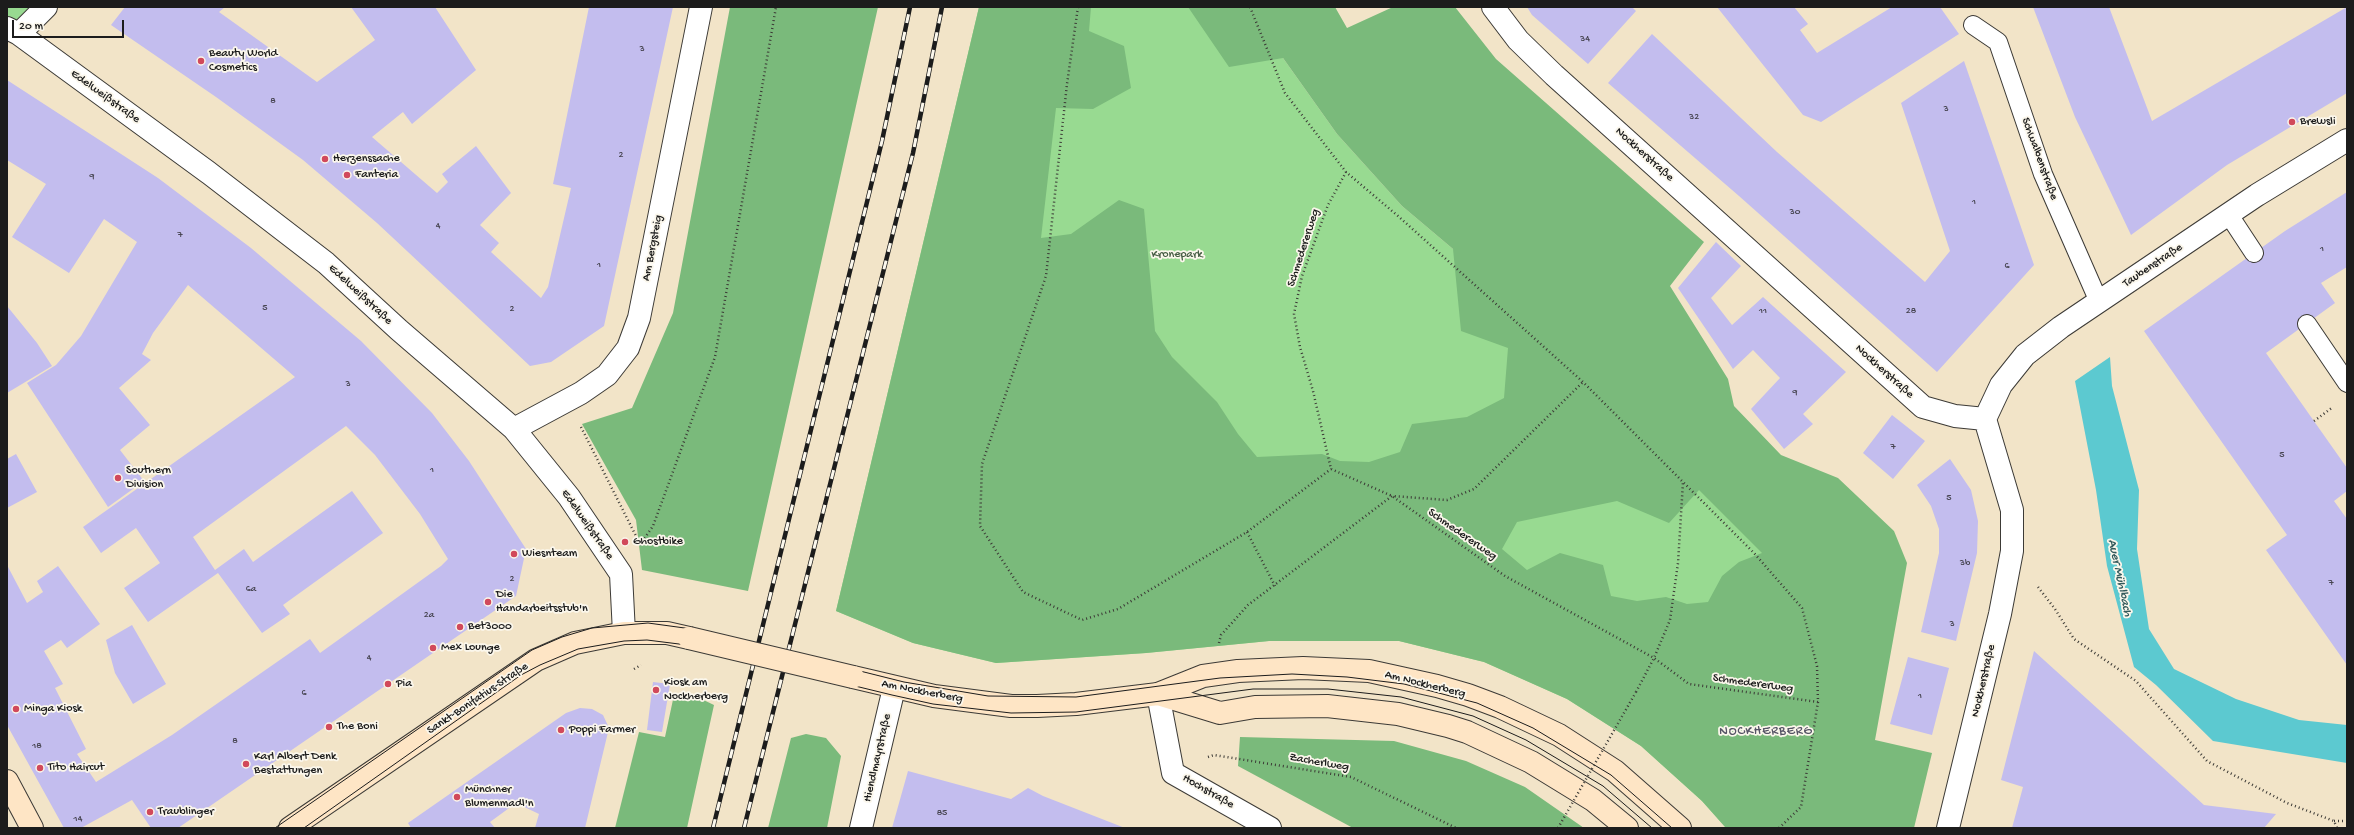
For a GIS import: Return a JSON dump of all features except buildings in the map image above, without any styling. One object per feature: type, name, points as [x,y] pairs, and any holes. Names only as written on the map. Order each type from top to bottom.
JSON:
[{"type":"main road","name":"Sankt-Bonifatius-Straße","points":[[290,828],[518,670],[543,657],[575,643],[624,633],[666,633],[689,638]]},
{"type":"main road","name":"Am Nockherberg","points":[[689,638],[894,688],[934,696],[1011,706],[1076,704],[1158,694],[1203,676],[1238,671],[1303,668],[1369,672],[1437,686],[1500,707],[1559,735],[1615,771],[1680,828]]},
{"type":"main road","name":"Am Nockherberg","points":[[1158,694],[1220,713],[1255,707],[1327,706],[1398,714],[1443,724],[1467,732],[1531,762],[1593,800],[1627,828]]},
{"type":"main road","points":[[7,781],[32,828]]},
{"type":"street","points":[[13,31],[46,7]]},
{"type":"street","name":"Am Bergsteig","points":[[514,429],[567,401],[607,375],[628,348],[639,318],[701,7]]},
{"type":"street","name":"Nockherstraße","points":[[1493,7],[1518,40],[1554,75],[1923,407],[1955,416],[1985,419],[2012,510],[2013,530],[2008,575],[1986,675],[1948,828]]},
{"type":"street","name":"Edelweißstraße","points":[[13,31],[209,173],[326,263],[399,330],[514,429],[569,497],[620,574],[624,633]]},
{"type":"street","name":"Taubenstraße","points":[[1985,419],[2001,385],[2025,355],[2099,302],[2229,214],[2347,140]]},
{"type":"street","name":"Hiendlmayrstraße","points":[[861,828],[894,688]]},
{"type":"street","name":"Hochstraße","points":[[1158,694],[1173,773],[1270,828]]},
{"type":"lane","name":"Schwalbenstraße","points":[[1973,25],[1998,42],[2043,174],[2099,302]]},
{"type":"lane","points":[[2229,214],[2254,253]]},
{"type":"lane","points":[[2307,324],[2347,383]]},
{"type":"path","points":[[620,574],[653,526],[715,357],[776,7]]},
{"type":"path","points":[[1078,7],[1067,84],[1046,276],[982,464],[980,526],[1023,592],[1082,620],[1118,608],[1247,532],[1331,469]]},
{"type":"path","points":[[1250,7],[1285,93],[1346,172],[1398,216],[1583,382],[1754,553],[1802,608],[1817,666],[1818,702],[1801,807],[1778,828]]},
{"type":"path","name":"Schmedererweg","points":[[1346,172],[1328,205],[1302,276],[1294,314],[1300,347],[1313,391],[1331,469],[1392,496],[1505,576],[1654,658],[1689,684],[1818,702]]},
{"type":"path","points":[[1221,635],[1248,605],[1392,496],[1447,500],[1474,489],[1583,382]]},
{"type":"path","points":[[567,401],[641,544]]},
{"type":"path","points":[[2314,421],[2336,405]]},
{"type":"path","points":[[1558,828],[1636,692],[1654,658],[1670,620],[1678,563],[1683,481]]},
{"type":"path","points":[[1247,532],[1275,586]]},
{"type":"path","points":[[2036,585],[2055,609],[2074,639],[2136,681],[2207,761],[2287,803],[2334,821],[2347,821]]},
{"type":"path","name":"Zacherlweg","points":[[1173,773],[1214,755],[1351,777],[1456,828]]},
{"type":"path","points":[[2334,821],[2337,828]]},
{"type":"green space","points":[[7,7],[31,7],[13,25],[7,21]]},
{"type":"green space","points":[[730,7],[878,7],[748,591],[642,570],[636,520],[582,424],[632,408],[673,313]]},
{"type":"green space","name":"Kronepark","points":[[979,7],[1262,7],[1283,58],[1337,134],[1402,206],[1453,249],[1826,607],[1726,828],[1702,801],[1641,746],[1567,699],[1484,662],[1399,641],[1269,641],[1146,653],[996,663],[913,643],[836,611]]},
{"type":"green space","points":[[979,7],[1091,7],[1089,31],[1124,46],[1131,88],[1093,109],[1056,108],[1041,238],[1071,234],[1119,200],[1144,209],[1155,331],[1172,357],[1217,402],[1238,434],[1257,457],[1322,454],[1340,461],[1369,462],[1400,452],[1412,424],[1467,417],[1504,398],[1508,348],[1461,331],[1453,249],[1402,206],[1337,134],[1283,58],[1229,67],[1188,7],[1335,7],[1347,28],[1393,7],[1455,7],[1496,59],[1704,242],[1670,286],[1728,379],[1734,406],[1781,455],[1838,478],[1894,531],[1907,563],[1875,740],[1932,753],[1914,828],[1726,828],[1702,801],[1641,746],[1567,699],[1484,662],[1399,641],[1269,641],[1146,653],[996,663],[913,643],[836,611]],"holes":[[[1699,490],[1762,553],[1739,562],[1722,576],[1708,602],[1687,604],[1666,597],[1637,601],[1611,596],[1603,565],[1560,553],[1527,570],[1502,549],[1517,522],[1617,501],[1669,523]]]},
{"type":"green space","points":[[674,695],[693,695],[714,705],[687,828],[615,828],[639,732],[665,737]]},
{"type":"green space","points":[[806,734],[826,738],[841,756],[827,828],[768,828],[791,738]]},
{"type":"green space","points":[[1240,737],[1394,741],[1466,761],[1525,787],[1584,828],[1353,828],[1238,766]]},
{"type":"water","name":"Auer Mühlbach","points":[[2110,357],[2112,386],[2139,490],[2137,549],[2149,629],[2174,669],[2236,699],[2299,720],[2347,725],[2347,763],[2213,741],[2156,685],[2134,667],[2107,566],[2096,490],[2075,381]]},
{"type":"tram line","points":[[275,828],[532,650],[562,637],[592,628],[648,623],[692,629],[904,682],[988,696],[1076,697],[1220,678],[1292,674],[1347,677],[1404,684],[1477,703],[1533,728],[1611,775],[1672,828]]},
{"type":"tram line","points":[[304,828],[521,675],[540,665],[578,649],[624,641],[647,640],[687,645],[933,704],[1011,713],[1076,712],[1253,689],[1328,689],[1401,697],[1473,716],[1526,740],[1603,786],[1652,828]]},
{"type":"railway","points":[[713,828],[882,141],[910,7]]},
{"type":"railway","points":[[744,828],[913,153],[942,7]]},
{"type":"place","name":"Beauty World Cosmetics","points":[[201,61]]},
{"type":"place","name":"Brewsli","points":[[2292,122]]},
{"type":"place","name":"Herzenssache","points":[[325,159]]},
{"type":"place","name":"Fanteria","points":[[347,175]]},
{"type":"place","name":"Southern Division","points":[[118,478]]},
{"type":"place","name":"Ghostbike","points":[[625,542]]},
{"type":"place","name":"Wiesnteam","points":[[514,554]]},
{"type":"place","name":"Die Handarbeitsstub'n","points":[[488,602]]},
{"type":"place","name":"Bet3000","points":[[460,627]]},
{"type":"place","name":"Mex Lounge","points":[[433,648]]},
{"type":"place","name":"Pia","points":[[388,684]]},
{"type":"place","name":"Kiosk am Nockherberg","points":[[656,690]]},
{"type":"place","name":"Minga Kiosk","points":[[16,709]]},
{"type":"place","name":"The Boni","points":[[329,727]]},
{"type":"place","name":"Poppi Farmer","points":[[561,730]]},
{"type":"place","name":"Karl Albert Denk Bestattungen","points":[[246,764]]},
{"type":"place","name":"Tito Haircut","points":[[40,768]]},
{"type":"place","name":"Münchner Blumenmadl'n","points":[[457,797]]},
{"type":"place","name":"Traublinger","points":[[150,812]]},
{"type":"district","name":"NOCKHERBERG","points":[[1766,732]]}]
